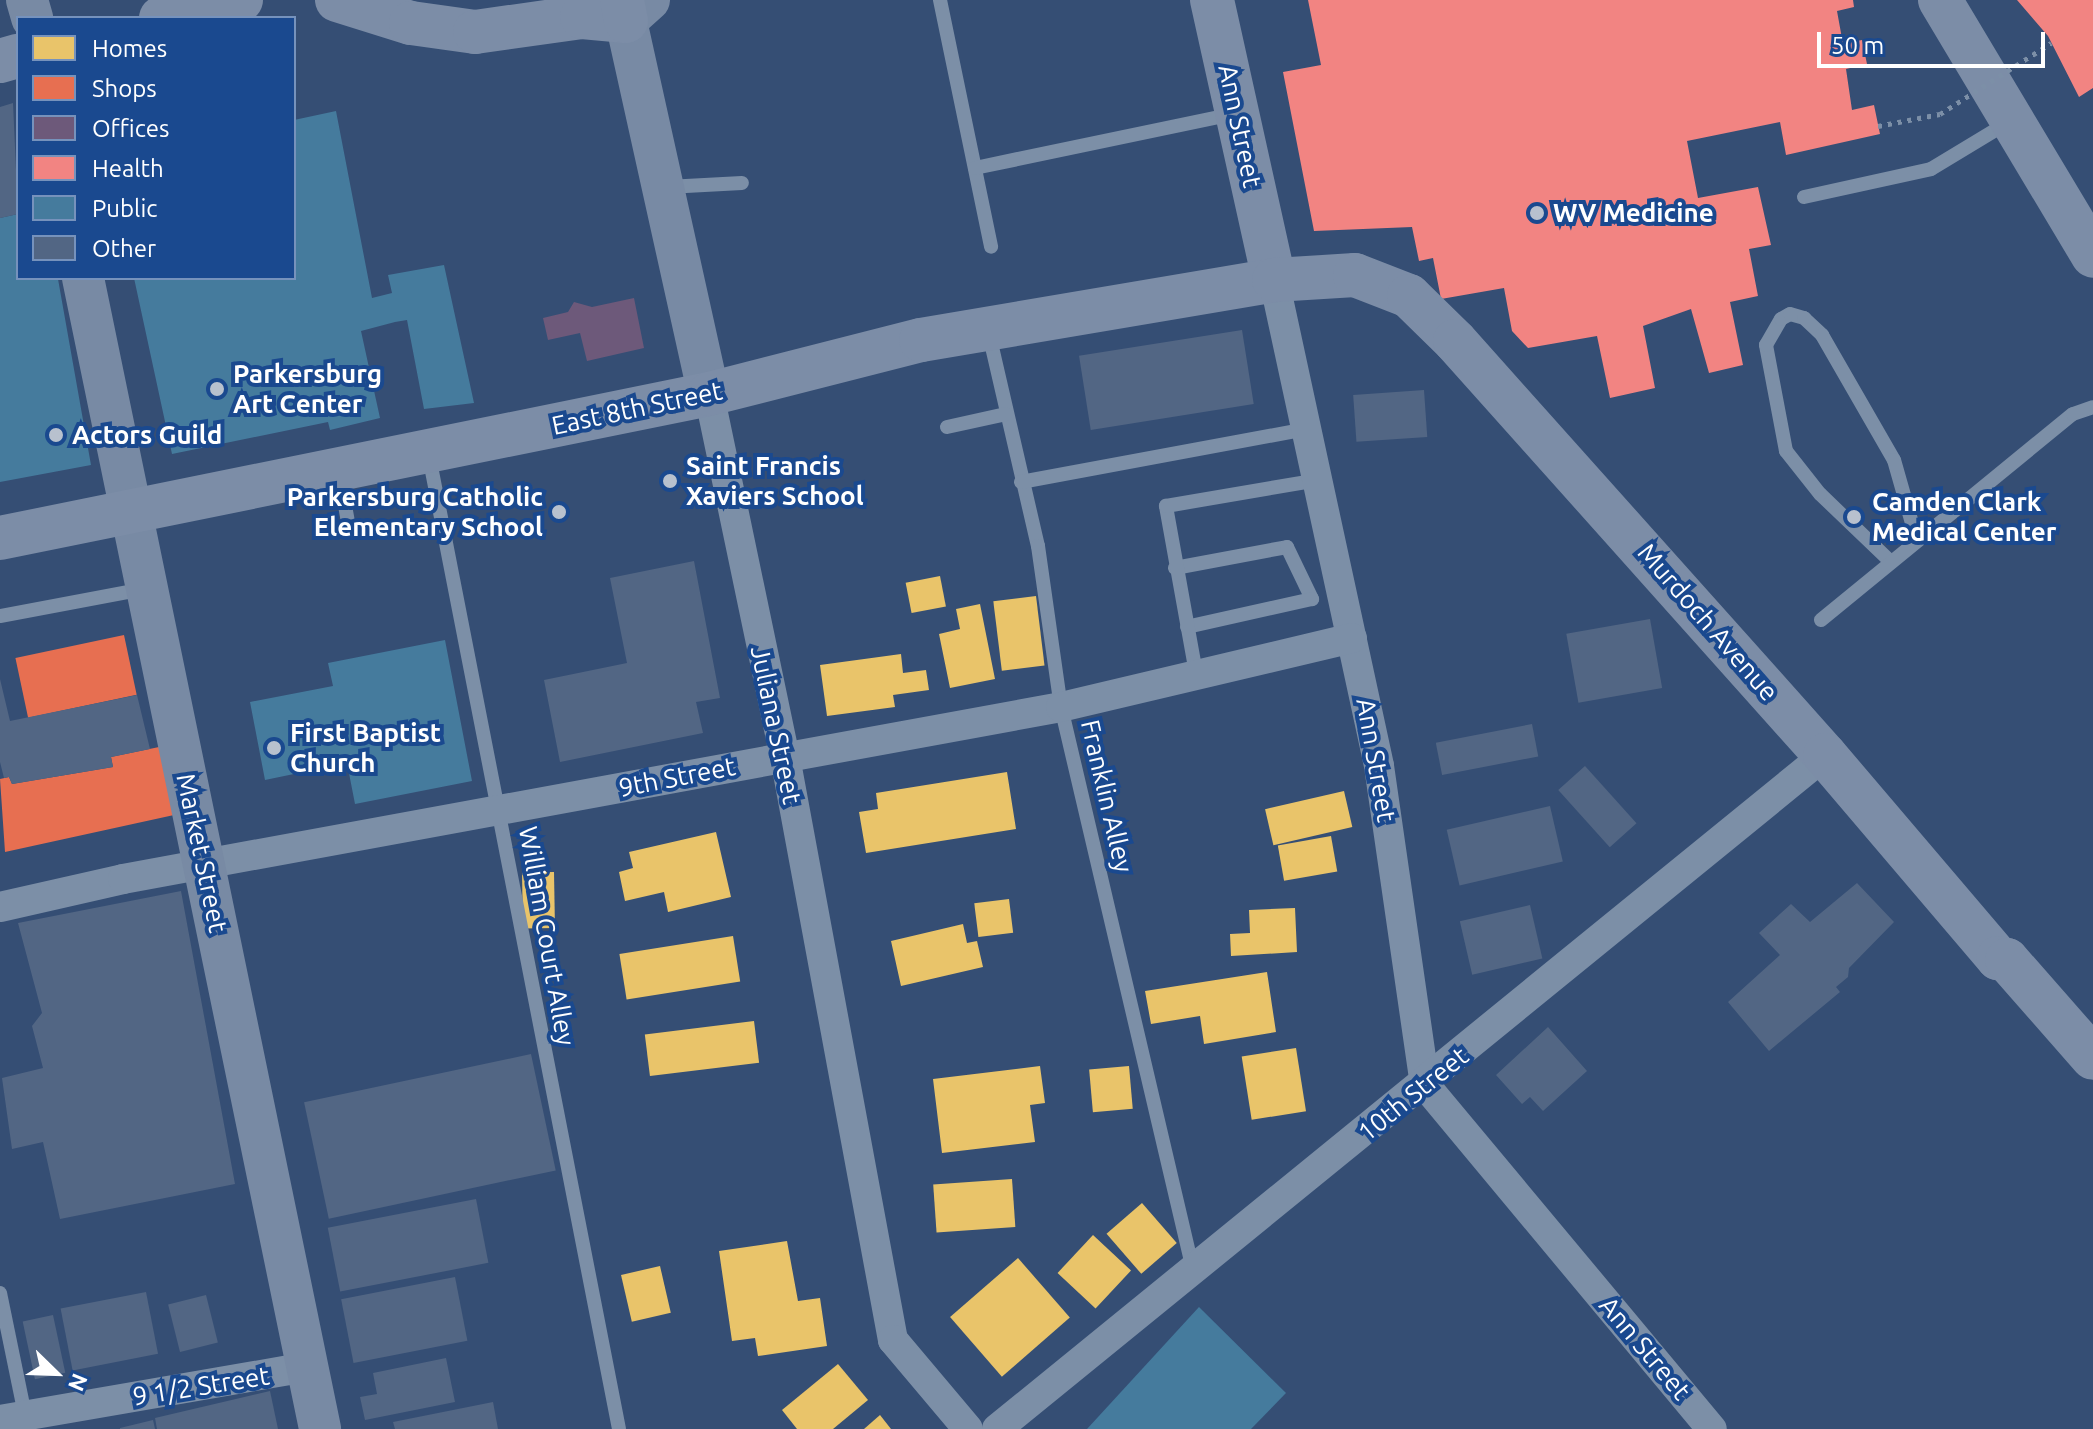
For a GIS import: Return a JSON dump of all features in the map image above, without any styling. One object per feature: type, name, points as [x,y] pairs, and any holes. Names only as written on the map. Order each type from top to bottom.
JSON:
[{"type":"main road","points":[[170,16],[241,0]]},
{"type":"main road","points":[[337,0],[409,11],[475,32],[632,7]]},
{"type":"main road","name":"Ann Street","points":[[1212,0],[1274,280]]},
{"type":"main road","points":[[1940,0],[2093,256]]},
{"type":"main road","points":[[1210,291],[1237,252],[1256,201]]},
{"type":"main road","name":"Murdoch Avenue","points":[[1274,280],[1355,275],[1409,296],[1539,430],[1825,755],[1998,958],[2007,960],[2093,1058]]},
{"type":"main road","name":"East 8th Street","points":[[0,538],[709,394],[921,340],[1274,280]]},
{"type":"street","name":"Juliana Street","points":[[632,7],[663,187],[785,757],[893,1340],[968,1429]]},
{"type":"street","name":"Market Street","points":[[83,280],[128,512],[206,866],[320,1429]]},
{"type":"street","name":"Ann Street","points":[[1274,280],[1379,766],[1425,1085],[1712,1429]]},
{"type":"street","name":"9th Street","points":[[0,907],[1061,707],[1352,638]]},
{"type":"street","name":"10th Street","points":[[997,1429],[1425,1085],[1825,755]]},
{"type":"street","name":"9 1/2 Street","points":[[13,1418],[307,1367]]},
{"type":"lane","points":[[940,0],[991,247]]},
{"type":"lane","points":[[975,168],[1237,114]]},
{"type":"lane","points":[[1804,197],[1931,169],[2011,121]]},
{"type":"lane","points":[[663,187],[742,183]]},
{"type":"lane","points":[[1891,562],[1820,494],[1786,451],[1766,345],[1781,319],[1790,314],[1804,318],[1822,335],[1894,460],[1917,541]]},
{"type":"lane","name":"Franklin Alley","points":[[988,329],[1038,546],[1061,707],[1193,1270]]},
{"type":"lane","points":[[1821,620],[2073,414],[2093,407]]},
{"type":"lane","points":[[947,427],[1006,414]]},
{"type":"lane","points":[[1021,482],[1307,429]]},
{"type":"lane","name":"William Court Alley","points":[[428,451],[500,811],[538,1032],[619,1429]]},
{"type":"lane","points":[[338,468],[348,522]]},
{"type":"lane","points":[[1196,673],[1166,506],[1318,480]]},
{"type":"lane","points":[[1175,568],[1287,547],[1312,599],[1187,627]]},
{"type":"lane","points":[[0,616],[144,589]]},
{"type":"lane","points":[[0,1293],[13,1418]]},
{"type":"path","points":[[1878,126],[1940,114],[2051,43]]},
{"type":"building: Homes","points":[[940,576],[946,606],[912,613],[906,583]]},
{"type":"building: Homes","points":[[1036,596],[1045,665],[1002,671],[993,601]]},
{"type":"building: Homes","points":[[980,604],[995,679],[950,688],[939,634],[960,629],[956,609]]},
{"type":"building: Homes","points":[[901,654],[903,673],[926,670],[929,690],[893,695],[895,707],[827,716],[820,665]]},
{"type":"building: Homes","points":[[1007,772],[1016,829],[866,853],[859,812],[878,809],[876,793]]},
{"type":"building: Homes","points":[[1344,791],[1352,827],[1273,845],[1265,809]]},
{"type":"building: Homes","points":[[716,832],[731,897],[668,912],[664,892],[625,901],[619,872],[633,868],[629,852]]},
{"type":"building: Homes","points":[[1331,836],[1337,871],[1284,881],[1278,845]]},
{"type":"building: Homes","points":[[554,872],[555,928],[523,929],[522,873]]},
{"type":"building: Homes","points":[[1009,899],[1013,933],[978,937],[974,903]]},
{"type":"building: Homes","points":[[1295,908],[1297,952],[1231,956],[1230,934],[1250,933],[1249,910]]},
{"type":"building: Homes","points":[[963,924],[967,943],[977,941],[983,967],[901,986],[891,941]]},
{"type":"building: Homes","points":[[733,936],[740,981],[627,999],[619,954]]},
{"type":"building: Homes","points":[[1267,972],[1276,1032],[1204,1044],[1200,1016],[1151,1024],[1145,991]]},
{"type":"building: Homes","points":[[754,1021],[759,1063],[650,1076],[645,1034]]},
{"type":"building: Homes","points":[[1296,1048],[1306,1111],[1252,1120],[1242,1057]]},
{"type":"building: Homes","points":[[1040,1066],[1045,1103],[1030,1105],[1035,1142],[942,1153],[933,1079]]},
{"type":"building: Homes","points":[[1129,1066],[1133,1109],[1093,1112],[1089,1069]]},
{"type":"building: Homes","points":[[1012,1179],[1015,1227],[937,1232],[933,1185]]},
{"type":"building: Homes","points":[[1142,1203],[1177,1243],[1141,1274],[1107,1234]]},
{"type":"building: Homes","points":[[1093,1235],[1131,1270],[1096,1308],[1058,1273]]},
{"type":"building: Homes","points":[[787,1241],[798,1301],[820,1298],[827,1346],[758,1356],[755,1338],[732,1341],[719,1251]]},
{"type":"building: Homes","points":[[1018,1258],[1070,1318],[1002,1377],[950,1317]]},
{"type":"building: Homes","points":[[660,1266],[671,1313],[632,1322],[621,1275]]},
{"type":"building: Homes","points":[[838,1364],[868,1400],[833,1429],[797,1429],[782,1410]]},
{"type":"building: Homes","points":[[880,1415],[891,1429],[864,1429]]},
{"type":"building: Shops","points":[[124,635],[137,695],[28,718],[15,658]]},
{"type":"building: Shops","points":[[159,747],[174,815],[5,852],[0,779],[9,777],[12,784],[113,767],[111,757]]},
{"type":"building: Offices","points":[[634,298],[644,348],[587,361],[580,333],[548,340],[543,318],[568,312],[574,302],[592,307]]},
{"type":"building: Health","name":"WV Medicine","points":[[1308,0],[1853,0],[1854,7],[1837,11],[1843,44],[1862,40],[1867,64],[1846,69],[1852,110],[1874,105],[1880,134],[1786,155],[1780,122],[1687,141],[1698,198],[1758,187],[1771,245],[1749,249],[1758,296],[1730,302],[1743,365],[1709,373],[1691,309],[1643,326],[1655,388],[1610,398],[1597,336],[1528,348],[1512,331],[1504,288],[1441,299],[1433,258],[1419,261],[1412,227],[1314,231],[1283,72],[1321,65]]},
{"type":"building: Health","points":[[2017,0],[2093,0],[2093,88],[2079,97],[2048,36]]},
{"type":"building: Public","points":[[336,111],[372,298],[392,293],[388,275],[444,265],[474,403],[424,409],[407,320],[395,322],[361,331],[380,418],[330,430],[328,422],[172,454],[134,280],[296,280],[296,120]]},
{"type":"building: Public","points":[[16,214],[16,280],[58,280],[91,465],[0,482],[0,218]]},
{"type":"building: Public","points":[[445,640],[472,781],[355,804],[347,763],[265,780],[250,702],[333,686],[328,663]]},
{"type":"building: Public","points":[[1199,1307],[1286,1393],[1251,1429],[1087,1429]]},
{"type":"building: Other","points":[[13,103],[16,214],[0,218],[0,107]]},
{"type":"building: Other","points":[[1242,330],[1254,404],[1091,430],[1079,356]]},
{"type":"building: Other","points":[[1424,390],[1427,437],[1356,442],[1353,395]]},
{"type":"building: Other","points":[[694,561],[720,698],[696,702],[703,733],[560,762],[544,680],[627,663],[610,578]]},
{"type":"building: Other","points":[[1650,619],[1662,688],[1578,703],[1566,634]]},
{"type":"building: Other","points":[[0,679],[10,721],[137,695],[150,749],[111,757],[113,767],[12,784],[9,777],[4,778],[0,762]]},
{"type":"building: Other","points":[[1532,724],[1538,756],[1442,775],[1436,743]]},
{"type":"building: Other","points":[[1585,766],[1637,823],[1610,847],[1558,790]]},
{"type":"building: Other","points":[[1550,806],[1563,862],[1460,885],[1447,830]]},
{"type":"building: Other","points":[[1857,883],[1894,922],[1849,968],[1848,977],[1836,987],[1840,992],[1769,1051],[1728,1002],[1780,955],[1759,933],[1791,904],[1810,922]]},
{"type":"building: Other","points":[[181,891],[235,1184],[60,1219],[43,1142],[12,1149],[2,1078],[43,1068],[32,1026],[42,1013],[18,923]]},
{"type":"building: Other","points":[[1530,905],[1542,959],[1472,975],[1460,921]]},
{"type":"building: Other","points":[[1548,1027],[1587,1071],[1543,1111],[1530,1097],[1522,1104],[1496,1075]]},
{"type":"building: Other","points":[[531,1054],[556,1170],[329,1219],[304,1102]]},
{"type":"building: Other","points":[[476,1199],[488,1263],[340,1292],[328,1228]]},
{"type":"building: Other","points":[[455,1277],[467,1341],[354,1363],[341,1299]]},
{"type":"building: Other","points":[[146,1292],[158,1354],[73,1370],[61,1309]]},
{"type":"building: Other","points":[[206,1295],[218,1343],[180,1352],[168,1304]]},
{"type":"building: Other","points":[[53,1315],[65,1373],[35,1379],[23,1321]]},
{"type":"building: Other","points":[[446,1358],[455,1402],[365,1420],[360,1397],[377,1394],[373,1373]]},
{"type":"building: Other","points":[[270,1391],[278,1429],[157,1429],[155,1418]]},
{"type":"building: Other","points":[[493,1402],[498,1429],[395,1429],[393,1422]]},
{"type":"building: Other","points":[[153,1420],[155,1429],[120,1429],[120,1428]]},
{"type":"place","name":"WV Medicine","points":[[1537,213]]},
{"type":"place","name":"Parkersburg Art Center","points":[[217,389]]},
{"type":"place","name":"Actors Guild","points":[[56,435]]},
{"type":"place","name":"Saint Francis Xaviers School","points":[[670,481]]},
{"type":"place","name":"Parkersburg Catholic Elementary School","points":[[559,512]]},
{"type":"place","name":"Camden Clark Medical Center","points":[[1854,517]]},
{"type":"place","name":"First Baptist Church","points":[[274,748]]}]
